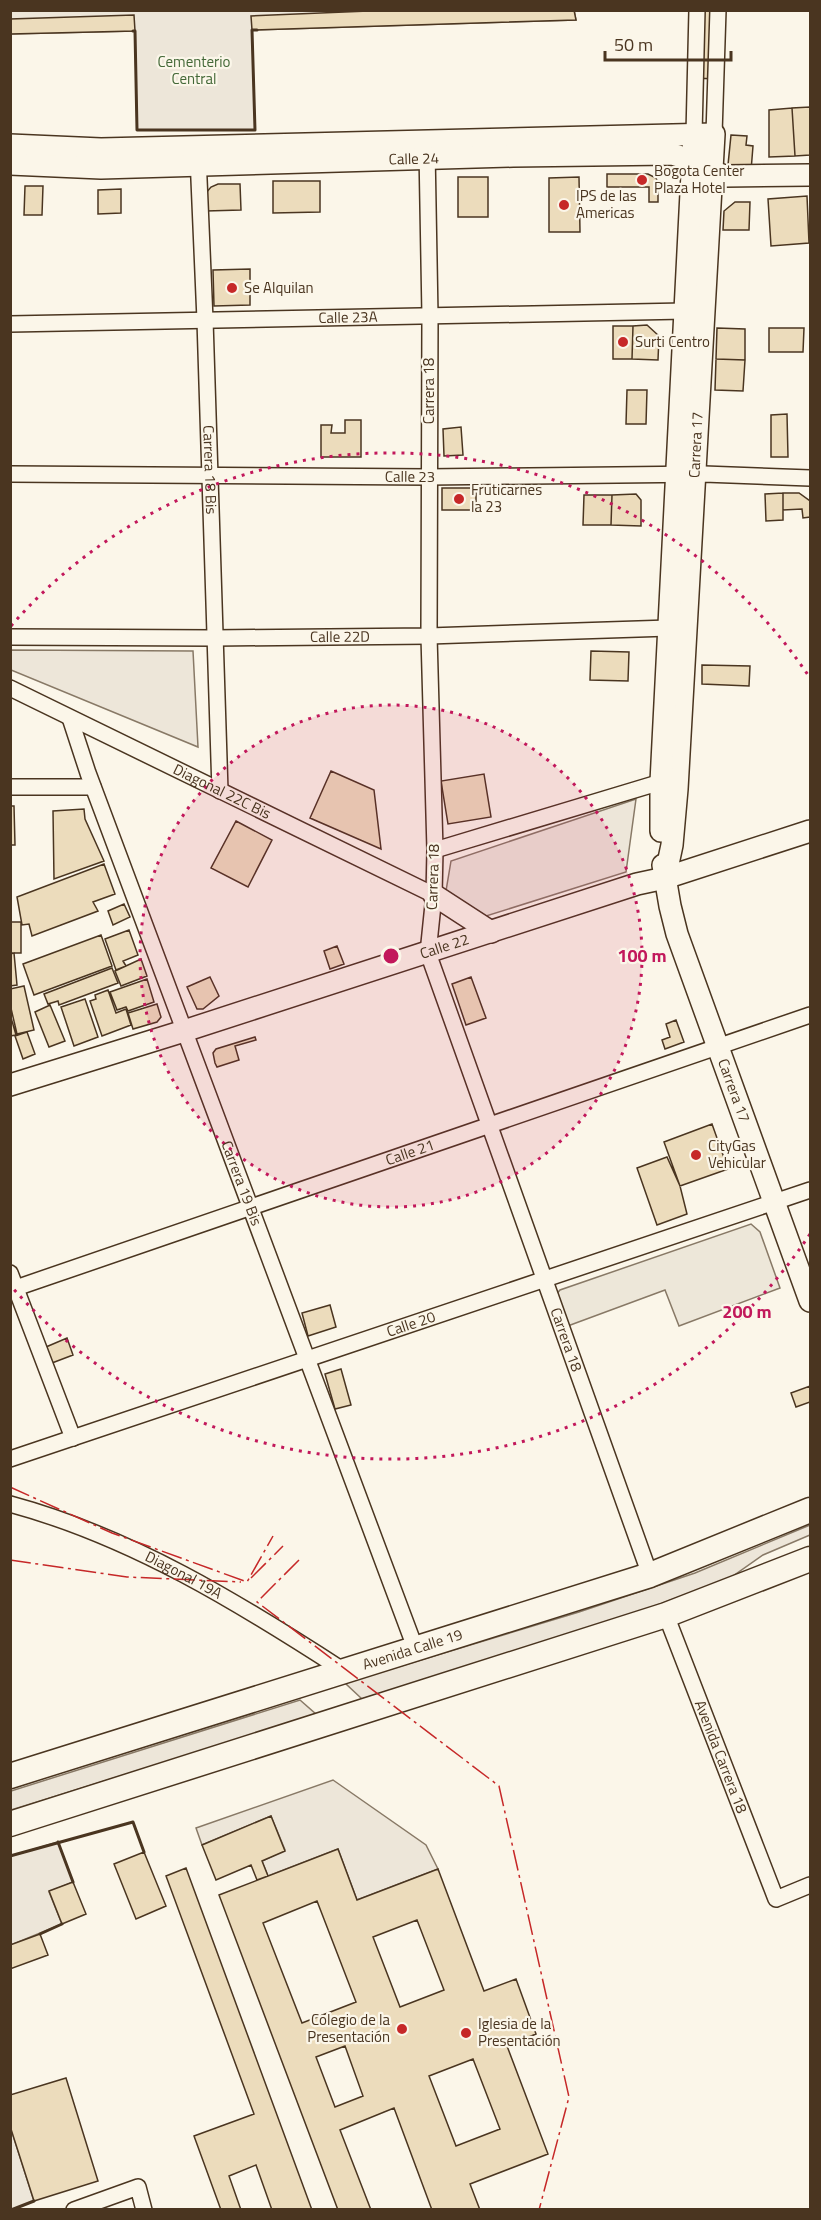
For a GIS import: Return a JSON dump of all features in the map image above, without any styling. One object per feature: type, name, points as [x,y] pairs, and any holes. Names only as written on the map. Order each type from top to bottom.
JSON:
[{"type":"main road","name":"Avenida Calle 19","points":[[10,1776],[650,1575],[810,1510]]},
{"type":"main road","points":[[10,1824],[666,1615],[810,1559]]},
{"type":"street","name":"Carrera 17","points":[[697,10],[704,134],[712,172],[686,474],[669,628],[661,782],[661,850],[677,934],[810,1301]]},
{"type":"street","name":"Carrera 17","points":[[665,878],[672,845],[677,789],[686,474],[685,311],[692,161],[704,134],[718,10]]},
{"type":"street","name":"Calle 24","points":[[10,164],[101,168],[198,156],[427,150],[704,134]]},
{"type":"street","name":"Calle 24","points":[[10,145],[198,156]]},
{"type":"street","name":"Calle 24","points":[[427,150],[671,154],[692,161],[712,172],[735,177],[810,175]]},
{"type":"street","name":"Carrera 18","points":[[427,150],[429,636],[435,850],[434,895],[428,953],[650,1575]]},
{"type":"street","name":"Carrera 18 Bis","points":[[198,156],[206,320],[220,791]]},
{"type":"street","name":"Calle 23A","points":[[10,324],[685,311]]},
{"type":"street","name":"Calle 23","points":[[10,474],[428,477],[686,474],[810,478]]},
{"type":"street","name":"Calle 22D","points":[[10,637],[429,636],[669,628]]},
{"type":"street","name":"Diagonal 22C Bis","points":[[10,688],[434,895]]},
{"type":"street","name":"Carrera 19 Bis","points":[[70,718],[90,780],[416,1650]]},
{"type":"street","points":[[10,787],[90,780]]},
{"type":"street","points":[[435,850],[661,782]]},
{"type":"street","name":"Calle 22","points":[[10,1085],[428,953],[637,884],[665,878],[810,831]]},
{"type":"street","points":[[434,895],[491,932]]},
{"type":"street","name":"Calle 21","points":[[13,1289],[810,1015]]},
{"type":"street","name":"Calle 20","points":[[10,1459],[810,1190]]},
{"type":"street","points":[[10,1273],[13,1289],[73,1438]]},
{"type":"street","name":"Diagonal 19A","points":[[10,1504],[37,1511],[111,1538],[177,1570],[344,1671]]},
{"type":"street","name":"Avenida Carrera 18","points":[[666,1615],[776,1899],[810,1886]]},
{"type":"street","points":[[74,2210],[138,2187],[144,2210]]},
{"type":"green space","name":"Cementerio Central","points":[[574,10],[576,20],[252,30],[255,130],[137,130],[135,31],[11,34],[10,11]]},
{"type":"green space","points":[[10,650],[193,651],[198,747],[11,670]]},
{"type":"green space","points":[[636,799],[626,872],[483,917],[446,891],[451,861]]},
{"type":"green space","points":[[810,1525],[810,1535],[763,1555],[730,1578],[628,1616],[362,1699],[345,1683],[579,1612],[695,1573]]},
{"type":"green space","points":[[300,1700],[317,1715],[11,1810],[11,1791]]},
{"type":"green space","points":[[333,1780],[426,1845],[438,1869],[357,1900],[338,1849],[268,1876],[262,1861],[285,1850],[271,1816],[202,1845],[196,1828]]},
{"type":"green space","points":[[58,1842],[73,1882],[49,1892],[62,1924],[11,1945],[11,1856]]},
{"type":"green space","points":[[10,2126],[34,2201],[11,2210],[10,2209]]},
{"type":"shaded area","points":[[751,1224],[760,1232],[780,1288],[679,1326],[665,1290],[565,1327],[554,1297],[560,1290]]},
{"type":"building","points":[[393,10],[574,10],[576,20],[252,30],[251,16]]},
{"type":"building","points":[[695,10],[720,10],[718,79],[692,78]]},
{"type":"building","points":[[134,15],[135,31],[10,34],[10,19]]},
{"type":"building","points":[[810,107],[810,155],[795,156],[792,108]]},
{"type":"building","points":[[792,108],[795,156],[769,157],[769,110]]},
{"type":"building","points":[[731,135],[747,136],[746,145],[753,146],[751,171],[733,169],[728,165]]},
{"type":"building","points":[[607,174],[648,174],[656,178],[658,202],[649,202],[649,187],[607,187]]},
{"type":"building","points":[[458,177],[488,177],[488,217],[458,217]]},
{"type":"building","name":"IPS de las Americas","points":[[579,177],[580,232],[549,232],[549,178]]},
{"type":"building","points":[[273,181],[320,181],[320,212],[273,213]]},
{"type":"building","points":[[218,184],[240,184],[241,210],[206,211],[205,194],[211,187]]},
{"type":"building","points":[[25,186],[43,186],[42,215],[24,215]]},
{"type":"building","points":[[121,189],[121,213],[98,214],[98,190]]},
{"type":"building","points":[[807,196],[809,243],[771,246],[768,199]]},
{"type":"building","points":[[735,202],[750,202],[749,230],[723,230],[724,211]]},
{"type":"building","name":"Se Alquilan","points":[[250,269],[250,305],[214,306],[213,270]]},
{"type":"building","points":[[647,325],[659,336],[658,360],[632,359],[633,326]]},
{"type":"building","name":"Surti Centro","points":[[613,326],[633,326],[632,359],[613,359]]},
{"type":"building","points":[[717,328],[745,329],[745,360],[716,359]]},
{"type":"building","points":[[769,328],[804,328],[803,352],[769,352]]},
{"type":"building","points":[[716,359],[745,360],[743,391],[715,390]]},
{"type":"building","points":[[627,390],[647,390],[646,424],[626,424]]},
{"type":"building","points":[[787,414],[788,457],[771,457],[771,415]]},
{"type":"building","points":[[345,420],[361,420],[361,457],[321,457],[321,425],[332,425],[331,433],[345,433]]},
{"type":"building","points":[[461,427],[463,455],[444,456],[443,429]]},
{"type":"building","name":"Fruticarnes la 23","points":[[442,488],[476,488],[476,510],[442,510]]},
{"type":"building","points":[[783,493],[799,493],[810,501],[810,517],[803,518],[802,509],[783,510]]},
{"type":"building","points":[[783,493],[783,520],[766,521],[765,494]]},
{"type":"building","points":[[636,494],[641,500],[641,526],[611,525],[612,495]]},
{"type":"building","points":[[584,495],[612,495],[611,525],[583,525]]},
{"type":"building","points":[[591,651],[629,652],[628,681],[590,680]]},
{"type":"building","points":[[702,665],[750,666],[749,686],[702,684]]},
{"type":"building","points":[[331,771],[374,790],[381,849],[310,818]]},
{"type":"building","points":[[484,774],[491,817],[448,824],[441,781]]},
{"type":"building","points":[[10,806],[14,806],[15,845],[10,845]]},
{"type":"building","points":[[84,809],[85,819],[104,861],[54,879],[53,811]]},
{"type":"building","points":[[236,821],[272,840],[248,887],[211,868]]},
{"type":"building","points":[[104,864],[115,894],[93,902],[98,911],[32,936],[29,924],[22,925],[17,897]]},
{"type":"building","points":[[124,904],[130,917],[113,925],[108,911]]},
{"type":"building","points":[[10,922],[21,922],[21,953],[10,953]]},
{"type":"building","points":[[129,930],[138,955],[123,961],[126,966],[116,970],[105,939]]},
{"type":"building","points":[[101,935],[112,966],[34,995],[23,964]]},
{"type":"building","points":[[337,946],[344,964],[330,969],[324,951]]},
{"type":"building","points":[[14,953],[17,985],[10,986],[10,954]]},
{"type":"building","points":[[141,959],[147,976],[121,986],[115,971]]},
{"type":"building","points":[[112,968],[118,983],[59,1005],[58,1001],[48,1004],[44,994]]},
{"type":"building","points":[[210,977],[219,996],[203,1009],[197,1009],[187,987]]},
{"type":"building","points":[[471,977],[486,1018],[466,1025],[452,984]]},
{"type":"building","points":[[147,979],[154,1002],[128,1011],[126,1007],[117,1010],[110,992]]},
{"type":"building","points":[[24,986],[34,1030],[17,1034],[10,1004],[10,989]]},
{"type":"building","points":[[108,990],[116,1013],[126,1009],[131,1025],[102,1036],[90,1001],[96,999],[95,995]]},
{"type":"building","points":[[85,999],[98,1037],[74,1046],[61,1007]]},
{"type":"building","points":[[157,1004],[161,1017],[157,1022],[133,1029],[128,1013]]},
{"type":"building","points":[[50,1005],[65,1041],[49,1047],[35,1012]]},
{"type":"building","points":[[10,1014],[16,1035],[10,1036]]},
{"type":"building","points":[[676,1020],[684,1042],[665,1049],[662,1040],[670,1037],[666,1024]]},
{"type":"building","points":[[27,1032],[35,1054],[23,1059],[15,1036]]},
{"type":"building","points":[[255,1037],[256,1040],[235,1046],[239,1060],[217,1067],[213,1053],[216,1049]]},
{"type":"building","name":"CityGas Vehicular","points":[[712,1124],[728,1169],[680,1186],[664,1142]]},
{"type":"building","points":[[667,1157],[680,1186],[687,1214],[657,1225],[637,1168]]},
{"type":"building","points":[[330,1305],[336,1327],[308,1336],[302,1313]]},
{"type":"building","points":[[67,1338],[73,1355],[52,1363],[46,1347]]},
{"type":"building","points":[[341,1369],[351,1405],[335,1409],[325,1374]]},
{"type":"building","points":[[810,1386],[810,1402],[796,1407],[791,1393]]},
{"type":"building","points":[[271,1816],[285,1851],[262,1861],[268,1876],[257,1880],[251,1865],[216,1880],[202,1845]]},
{"type":"building","name":"Colegio de la Presentación","points":[[338,1849],[357,1900],[438,1869],[484,1991],[516,1979],[536,2034],[507,2046],[548,2154],[470,2184],[480,2210],[432,2210],[394,2108],[340,2130],[371,2210],[338,2210],[219,1895]],"holes":[[[317,1901],[356,2002],[302,2023],[263,1923]],[[417,1920],[444,1990],[400,2007],[373,1937]],[[345,2046],[363,2096],[335,2107],[316,2057]],[[473,2059],[500,2129],[456,2146],[429,2076]]]},
{"type":"building","points":[[144,1852],[166,1906],[136,1919],[114,1864]]},
{"type":"building","points":[[186,1868],[312,2210],[272,2210],[256,2165],[229,2176],[241,2210],[221,2210],[194,2136],[254,2114],[166,1876]]},
{"type":"building","points":[[73,1882],[86,1914],[62,1924],[49,1891]]},
{"type":"building","points":[[40,1934],[48,1955],[10,1969],[10,1945]]},
{"type":"building","points":[[66,2078],[98,2181],[34,2201],[10,2126],[10,2095]]},
{"type":"wall","points":[[133,31],[135,31],[137,130],[255,130],[252,30],[257,30]]},
{"type":"wall","points":[[10,1856],[133,1822],[144,1852]]},
{"type":"wall","points":[[58,1842],[73,1882]]},
{"type":"wall","points":[[40,1934],[62,1924]]},
{"type":"wall","points":[[11,2210],[34,2201]]},
{"type":"power","points":[[10,1487],[112,1533],[247,1582],[273,1536]]},
{"type":"power","points":[[251,1578],[283,1546]]},
{"type":"power","points":[[10,1560],[127,1577],[241,1582]]},
{"type":"power","points":[[299,1560],[257,1602],[499,1786],[569,2097],[539,2210]]},
{"type":"place","name":"Bogota Center Plaza Hotel","points":[[642,180]]},
{"type":"place","name":"IPS de las Americas","points":[[564,205]]},
{"type":"place","name":"Se Alquilan","points":[[232,288]]},
{"type":"place","name":"Surti Centro","points":[[623,342]]},
{"type":"place","name":"Fruticarnes la 23","points":[[459,499]]},
{"type":"place","name":"CityGas Vehicular","points":[[696,1155]]},
{"type":"place","name":"Colegio de la Presentación","points":[[402,2029]]},
{"type":"place","name":"Iglesia de la Presentación","points":[[466,2033]]}]
